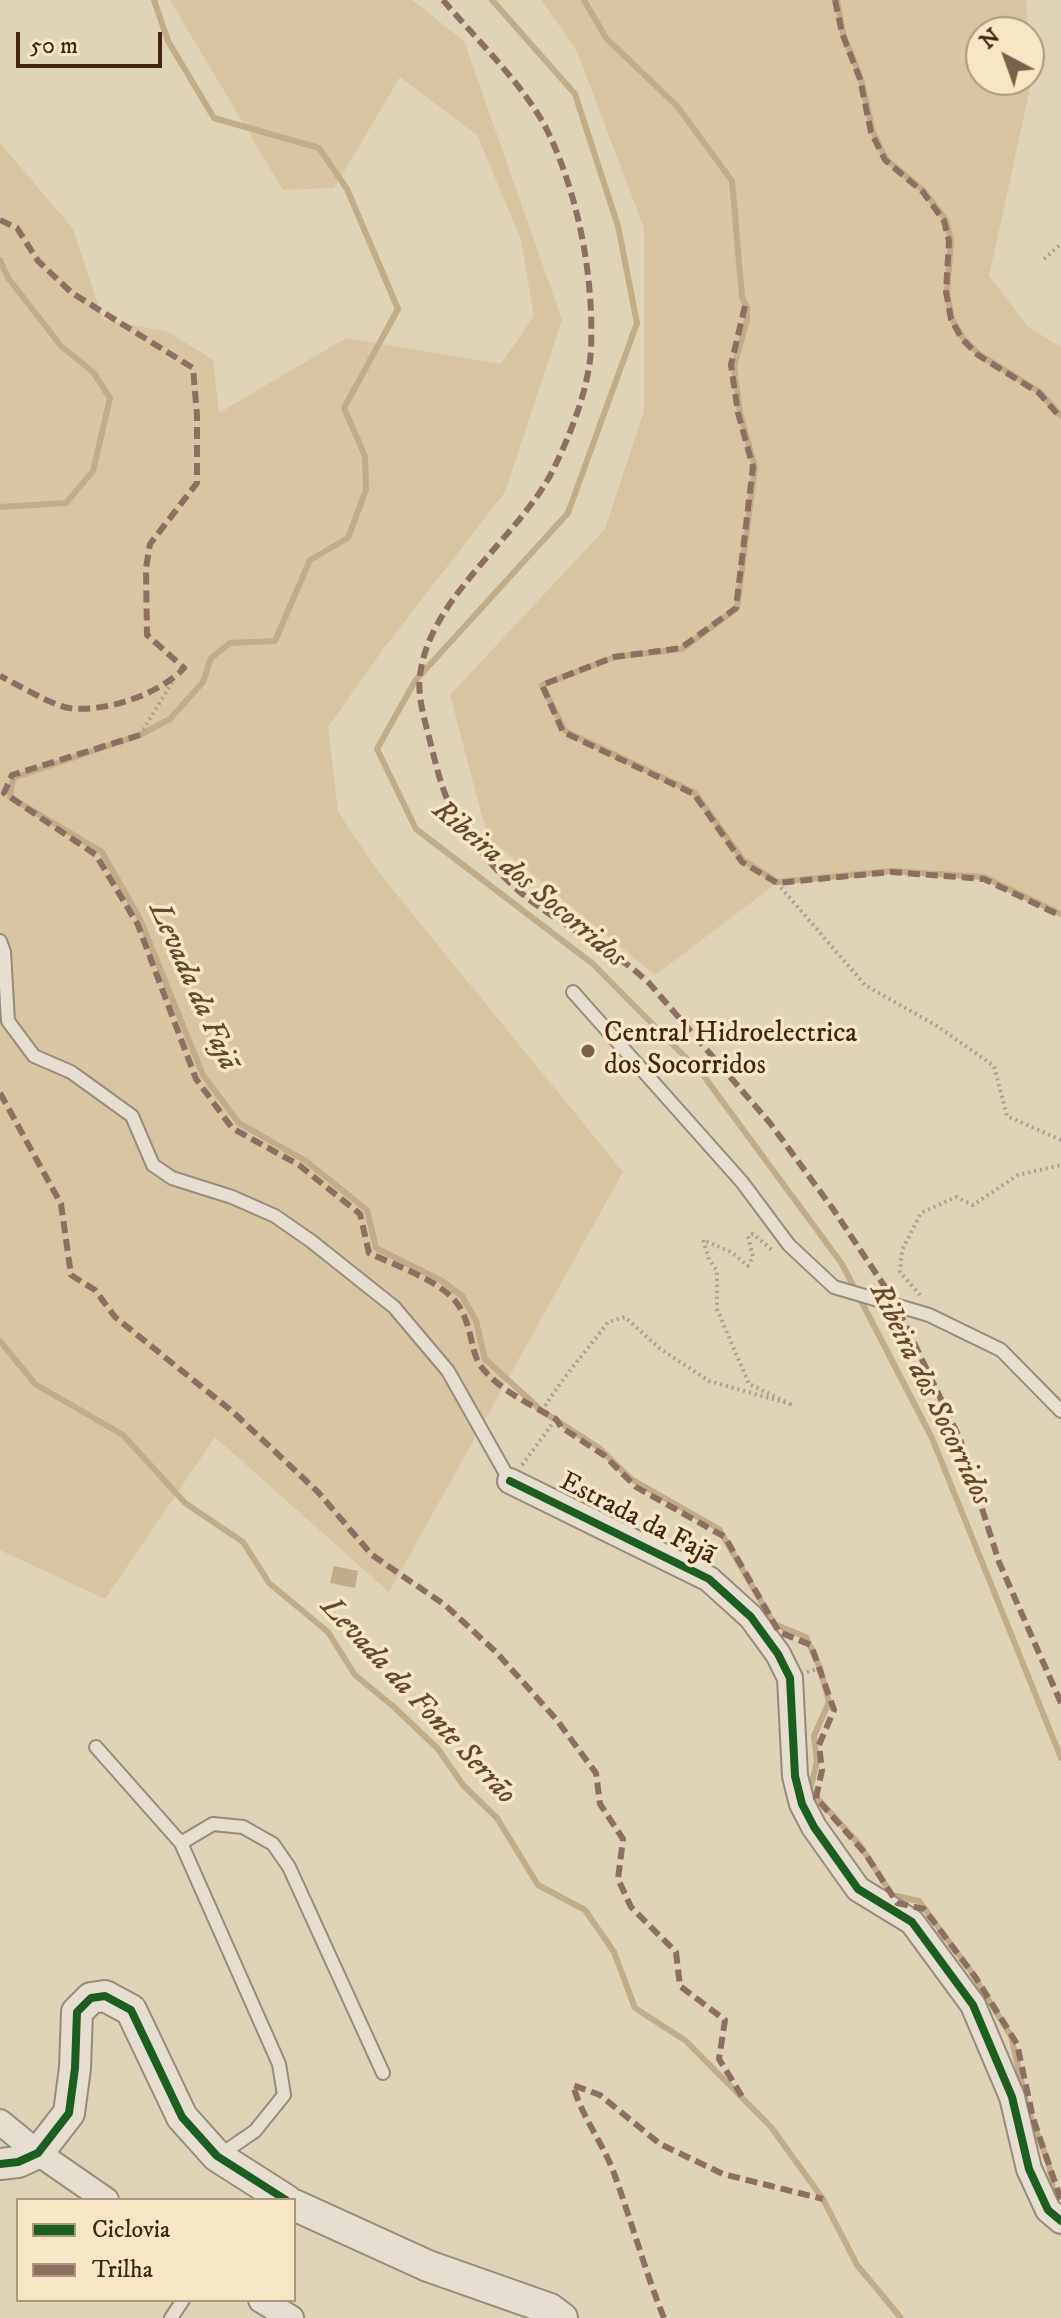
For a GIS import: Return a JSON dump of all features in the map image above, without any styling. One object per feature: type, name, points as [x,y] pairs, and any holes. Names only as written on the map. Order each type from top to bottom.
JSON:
[{"type":"street","name":"Estrada da Fajã","points":[[510,1481],[709,1579],[751,1617],[778,1654],[790,1678],[795,1776],[802,1804],[814,1827],[858,1889],[912,1922],[973,2005],[1012,2097],[1029,2169],[1048,2210],[1061,2221]]},
{"type":"street","points":[[0,2164],[18,2162],[38,2153],[69,2113],[75,2068],[77,2012],[91,1998],[105,1996],[131,2010],[182,2117],[217,2156],[283,2198]]},
{"type":"street","points":[[0,2122],[38,2153],[103,2198]]},
{"type":"street","points":[[296,2206],[428,2266],[550,2309],[562,2318]]},
{"type":"street","points":[[264,2302],[291,2318]]},
{"type":"lane","points":[[0,941],[4,952],[8,1021],[34,1056],[71,1072],[132,1116],[153,1165],[172,1178],[232,1197],[275,1216],[394,1307],[448,1371],[510,1481]]},
{"type":"lane","points":[[573,992],[742,1182],[789,1245],[834,1287],[929,1315],[1001,1350],[1061,1411]]},
{"type":"lane","points":[[96,1747],[181,1843],[279,2064],[284,2095],[255,2131],[217,2156]]},
{"type":"lane","points":[[181,1843],[213,1824],[243,1827],[273,1844],[289,1867],[383,2073]]},
{"type":"path","points":[[1044,259],[1061,244]]},
{"type":"path","points":[[140,735],[174,679]]},
{"type":"path","points":[[777,883],[865,985],[937,1026],[994,1066],[1007,1116],[1061,1140]]},
{"type":"path","points":[[943,1322],[900,1272],[902,1250],[921,1213],[956,1197],[973,1205],[1018,1175],[1061,1165]]},
{"type":"path","points":[[542,1411],[557,1386],[579,1363],[608,1322],[625,1317],[659,1348],[709,1381],[790,1404],[749,1384],[717,1309],[717,1271],[703,1240],[731,1252],[748,1266],[753,1257],[748,1236],[753,1234],[774,1251],[789,1245]]},
{"type":"path","points":[[510,1481],[556,1419]]},
{"type":"shaded area","points":[[170,0],[412,0],[464,41],[562,320],[505,492],[383,649],[328,727],[338,812],[379,873],[623,1172],[389,1592],[215,1437],[105,1599],[0,1550],[0,143],[73,229],[103,319],[168,332],[213,360],[219,413],[346,338],[501,364],[534,316],[521,239],[477,135],[400,77],[334,188],[283,190]]},
{"type":"shaded area","points":[[541,0],[1026,0],[1027,16],[965,16],[965,96],[1028,96],[989,276],[1028,327],[1061,347],[1061,916],[984,879],[891,872],[777,883],[655,975],[488,838],[450,695],[605,529],[644,411],[644,228],[576,49]]},
{"type":"shaded area","points":[[334,1566],[358,1571],[355,1588],[330,1583]]},
{"type":"waterway","name":"Levada da Fajã","points":[[154,0],[168,41],[214,118],[319,148],[347,189],[398,309],[344,408],[365,456],[366,490],[348,538],[310,560],[275,641],[230,643],[211,658],[203,682],[170,719],[140,735],[13,778],[10,797],[102,852],[140,919],[203,1075],[239,1123],[306,1161],[367,1210],[376,1248],[442,1281],[462,1296],[476,1321],[485,1359],[542,1411],[599,1448],[631,1479],[719,1529],[774,1624],[806,1637],[820,1668],[829,1702],[814,1736],[817,1762],[810,1790],[860,1845],[892,1895],[919,1901],[970,1970],[1011,2036],[1028,2110],[1049,2164],[1053,2190],[1061,2195]]},
{"type":"waterway","name":"Ribeira dos Socorridos","points":[[492,0],[575,94],[618,226],[637,323],[568,513],[415,681],[377,749],[416,829],[593,964],[703,1075],[842,1264],[932,1438],[1061,1758]]},
{"type":"waterway","points":[[584,0],[606,38],[677,106],[732,181],[742,297],[747,307],[747,320],[734,366],[740,413],[755,467],[737,608],[682,649],[615,657],[542,685],[565,731],[695,793],[743,860],[777,882],[891,871],[984,877],[1061,914]]},
{"type":"waterway","points":[[837,0],[843,33],[861,79],[873,132],[886,159],[924,191],[946,220],[951,241],[947,292],[952,319],[963,338],[979,354],[1040,392],[1061,416]]},
{"type":"waterway","name":"Levada da Fonte Serrão","points":[[0,260],[8,278],[61,346],[93,372],[110,398],[93,471],[66,503],[0,507]]},
{"type":"waterway","name":"Levada da Fonte Serrão","points":[[0,1341],[35,1384],[123,1435],[185,1503],[243,1542],[269,1583],[328,1632],[355,1675],[438,1749],[463,1785],[497,1818],[538,1885],[585,1910],[614,1952],[635,2008],[686,2041],[771,2127],[823,2199],[857,2265],[901,2318]]},
{"type":"marked path","points":[[443,0],[514,81],[548,132],[576,211],[587,267],[591,323],[591,350],[582,396],[553,470],[519,520],[457,594],[427,646],[419,683],[421,700],[435,763],[446,795],[468,835],[511,884],[649,983],[770,1123],[833,1209],[893,1299],[960,1439],[999,1562],[1061,1703]]},
{"type":"marked path","points":[[835,0],[842,33],[860,79],[871,132],[885,160],[923,192],[944,221],[949,241],[946,292],[951,319],[962,339],[978,355],[1039,393],[1061,418]]},
{"type":"marked path","points":[[0,220],[17,228],[38,261],[72,293],[193,368],[197,415],[197,483],[150,544],[146,568],[147,635],[184,668],[161,686],[131,700],[83,709],[54,703],[0,676]]},
{"type":"marked path","points":[[745,306],[731,365],[738,413],[753,467],[736,608],[681,648],[614,657],[542,685],[563,732],[694,794],[742,862],[777,883],[891,872],[984,879],[1061,916]]},
{"type":"marked path","points":[[140,735],[12,775],[4,793],[96,855],[138,925],[196,1079],[232,1128],[299,1165],[360,1214],[369,1253],[428,1280],[448,1294],[465,1318],[480,1365],[496,1382],[556,1419],[561,1427],[605,1456],[636,1487],[725,1537],[779,1632],[811,1645],[834,1710],[819,1745],[822,1770],[816,1798],[865,1853],[897,1903],[924,1909],[976,1978],[1017,2044],[1033,2118],[1061,2200]]},
{"type":"marked path","points":[[0,1093],[61,1204],[71,1275],[95,1290],[115,1317],[233,1412],[318,1492],[372,1555],[445,1605],[496,1652],[556,1719],[596,1773],[600,1804],[623,1839],[618,1879],[631,1907],[676,1952],[680,1986],[725,2020],[719,2059],[743,2098]]},
{"type":"marked path","points":[[664,2318],[615,2176],[573,2085],[600,2095],[660,2144],[723,2174],[823,2199]]},
{"type":"cycle path","points":[[510,1481],[709,1579],[751,1617],[778,1654],[790,1678],[795,1776],[802,1804],[814,1827],[858,1889],[912,1922],[973,2005],[1012,2097],[1029,2169],[1048,2210],[1061,2221]]},
{"type":"cycle path","points":[[0,2164],[18,2162],[38,2153],[69,2113],[75,2068],[77,2012],[91,1998],[105,1996],[131,2010],[182,2117],[217,2156],[283,2198]]},
{"type":"place","name":"Central Hidroelectrica dos Socorridos","points":[[588,1051]]}]
